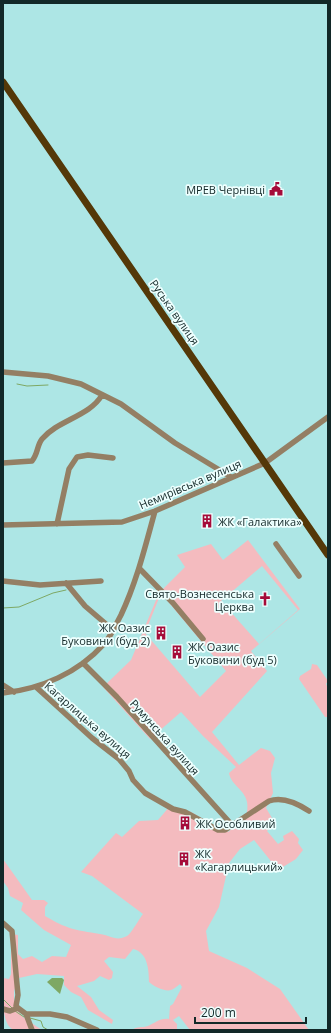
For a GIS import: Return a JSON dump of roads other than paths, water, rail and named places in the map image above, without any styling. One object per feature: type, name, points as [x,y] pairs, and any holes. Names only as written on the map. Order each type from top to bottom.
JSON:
[{"type":"main road","name":"Руська вулиця","points":[[3,82],[328,555]]},
{"type":"street","points":[[3,372],[48,376],[81,384],[121,404],[175,443],[231,477]]},
{"type":"street","points":[[3,463],[25,463],[32,461],[42,440],[68,419],[87,409],[99,400],[102,395]]},
{"type":"street","name":"Немирівська вулиця","points":[[3,525],[122,522],[155,511],[265,463],[328,417]]},
{"type":"street","points":[[57,524],[70,469],[77,457],[88,455],[113,458]]},
{"type":"street","points":[[3,693],[36,687],[60,678],[83,663],[104,643],[113,630],[133,588],[155,511]]},
{"type":"street","points":[[276,544],[299,576]]},
{"type":"street","points":[[139,568],[173,603],[203,639]]},
{"type":"street","points":[[3,581],[40,585],[101,581]]},
{"type":"street","points":[[66,583],[85,606],[113,630]]},
{"type":"street","name":"Румунська вулиця","points":[[83,663],[117,697],[232,825]]},
{"type":"street","points":[[3,686],[14,692]]},
{"type":"street","name":"Кагарлицька вулиця","points":[[36,687],[92,738],[119,759],[129,771],[133,780],[145,793],[172,809],[185,812],[218,830],[225,830],[276,798],[300,805],[309,811]]},
{"type":"street","points":[[3,923],[12,932],[18,995],[14,1009]]},
{"type":"street","points":[[3,1009],[14,1009],[26,1014],[66,1016],[96,1030]]},
{"type":"street","points":[[26,1014],[32,1030]]},
{"type":"waterway","points":[[17,384],[27,386],[48,385]]},
{"type":"waterway","points":[[3,608],[19,607],[53,593],[66,590]]},
{"type":"waterway","points":[[3,999],[12,1008]]},
{"type":"waterway","points":[[15,1011],[24,1017]]},
{"type":"waterway","points":[[30,1018],[41,1021],[43,1027],[48,1030]]},
{"type":"place","name":"МРЕВ Чернівці","points":[[276,189]]},
{"type":"place","name":"ЖК «Галактика»","points":[[207,521]]},
{"type":"place","name":"Свято-Вознесенська Церква","points":[[265,599]]},
{"type":"place","name":"ЖК Оазис Буковини (буд 2)","points":[[161,633]]},
{"type":"place","name":"ЖК Оазис Буковини (буд 5)","points":[[177,652]]},
{"type":"place","name":"ЖК Особливий","points":[[185,823]]},
{"type":"place","name":"ЖК «Кагарлицький»","points":[[184,859]]}]
